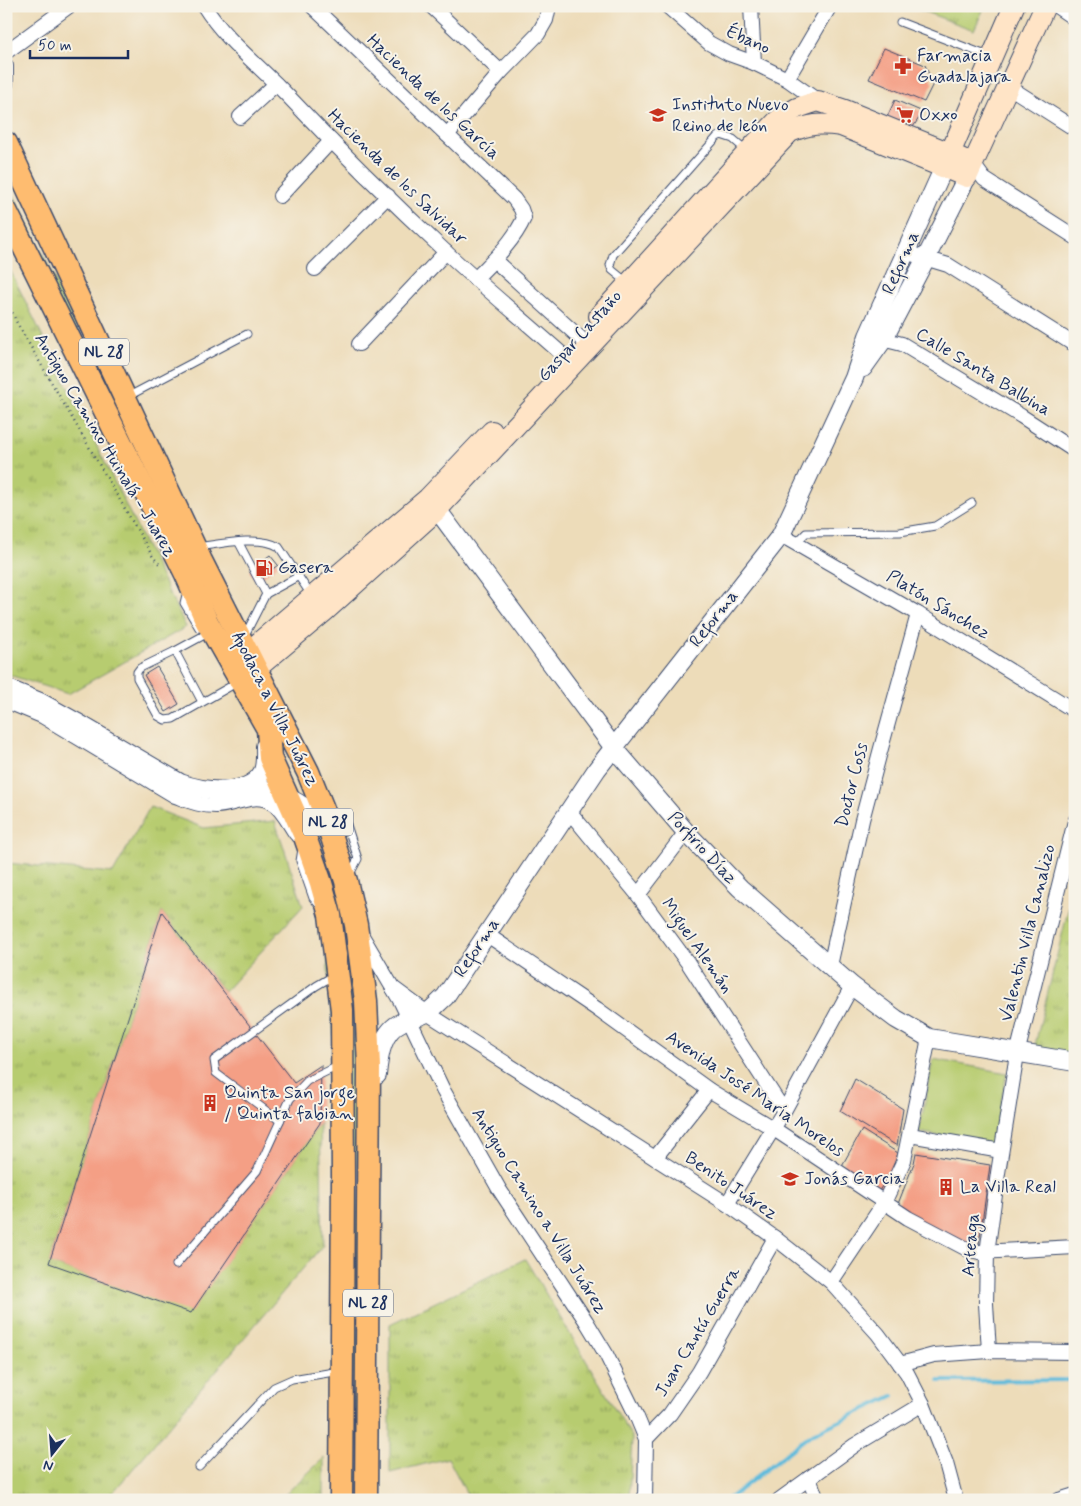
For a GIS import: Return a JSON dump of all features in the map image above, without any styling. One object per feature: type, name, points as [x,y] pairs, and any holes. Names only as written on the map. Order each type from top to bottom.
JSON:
[{"type":"main road","points":[[947,160],[1014,6]]},
{"type":"main road","points":[[975,173],[1009,86],[1045,6]]},
{"type":"main road","name":"Gaspar Castaño","points":[[244,662],[318,604],[433,504],[569,360],[754,158],[780,119],[797,108],[818,101],[845,110],[975,173]]},
{"type":"main road","name":"Gaspar Castaño","points":[[754,158],[790,132],[820,123],[841,126],[947,160]]},
{"type":"main road","name":"Apodaca a Villa Juárez","points":[[6,143],[58,254],[115,404],[212,635],[244,662],[308,772],[323,809],[347,883],[356,925],[366,1001],[369,1067],[366,1500]]},
{"type":"main road","name":"Apodaca a Villa Juárez","points":[[6,211],[34,266],[115,404],[195,547],[244,662],[268,729],[270,758],[288,796],[306,843],[330,915],[342,1010],[341,1500]]},
{"type":"main road","points":[[34,266],[58,254]]},
{"type":"street","points":[[6,52],[68,6]]},
{"type":"street","name":"Hacienda de los Salvidar","points":[[204,6],[220,29],[331,141],[446,252],[569,360]]},
{"type":"street","name":"Hacienda de los García","points":[[312,6],[514,199],[521,209],[524,218],[520,228],[494,260]]},
{"type":"street","points":[[431,6],[501,72]]},
{"type":"street","name":"Ébano","points":[[667,6],[709,42],[729,54],[788,79],[818,101]]},
{"type":"street","points":[[751,6],[754,63]]},
{"type":"street","points":[[788,79],[830,6]]},
{"type":"street","points":[[1056,6],[1075,19]]},
{"type":"street","points":[[447,135],[501,72],[538,34],[546,13]]},
{"type":"street","points":[[6,66],[6,84]]},
{"type":"street","points":[[240,118],[276,84]]},
{"type":"street","points":[[1009,86],[1075,128]]},
{"type":"street","points":[[280,196],[331,141]]},
{"type":"street","name":"Reforma","points":[[368,1107],[376,1084],[380,1052],[383,1042],[390,1032],[400,1022],[420,1014],[445,997],[597,768],[788,539],[854,378],[871,358],[875,338],[906,252],[947,160]]},
{"type":"street","points":[[875,338],[926,258],[975,173],[1075,237]]},
{"type":"street","points":[[315,269],[388,196]]},
{"type":"street","points":[[359,344],[446,252]]},
{"type":"street","points":[[906,252],[948,265],[1075,345]]},
{"type":"street","points":[[475,278],[494,260],[584,342]]},
{"type":"street","name":"Calle Santa Balbina","points":[[875,338],[902,344],[1075,451]]},
{"type":"street","name":"Porfirio Díaz","points":[[433,504],[614,748],[686,832],[740,888],[852,986],[896,1019],[929,1038],[1017,1054],[1075,1062]]},
{"type":"street","name":"Platón Sánchez","points":[[788,539],[918,614],[1075,710]]},
{"type":"street","name":"Doctor Coss","points":[[830,966],[871,786],[918,614]]},
{"type":"street","points":[[6,688],[40,702],[62,714],[180,784],[212,791],[246,786],[268,788],[288,796],[313,812],[323,827],[347,883]]},
{"type":"street","points":[[6,701],[42,716],[175,796],[197,805],[218,806],[253,797],[264,799],[274,804],[306,843]]},
{"type":"street","points":[[246,786],[262,774],[266,725]]},
{"type":"street","name":"Miguel Alemán","points":[[569,811],[638,895],[688,963],[784,1111]]},
{"type":"street","name":"Valentin Villa Canalizo","points":[[1017,1054],[1075,821]]},
{"type":"street","points":[[638,895],[686,832]]},
{"type":"street","name":"Antiguo Camino a Villa Juárez","points":[[356,925],[393,988],[420,1014],[443,1090],[499,1189],[586,1320],[606,1354],[646,1439],[645,1500]]},
{"type":"street","name":"Avenida José María Morelos","points":[[486,934],[597,1009],[709,1090],[774,1129],[908,1218],[967,1249],[987,1253],[1075,1248]]},
{"type":"street","points":[[727,1204],[774,1129],[852,986]]},
{"type":"street","name":"Benito Juárez","points":[[420,1014],[727,1204],[832,1282],[878,1334],[903,1369],[921,1401],[946,1463],[956,1500]]},
{"type":"street","points":[[832,1282],[884,1202],[904,1160],[929,1038]]},
{"type":"street","name":"Arteaga","points":[[988,1351],[986,1304],[987,1253],[1017,1054]]},
{"type":"street","points":[[655,1158],[709,1090]]},
{"type":"street","points":[[910,1135],[1002,1151]]},
{"type":"street","name":"Juan Cantú Guerra","points":[[646,1439],[670,1414],[699,1372],[775,1238]]},
{"type":"street","points":[[903,1369],[934,1355],[988,1351],[1075,1352]]},
{"type":"street","points":[[779,1500],[855,1445],[921,1401]]},
{"type":"street","points":[[809,1478],[818,1500]]},
{"type":"street","points":[[1059,1500],[1075,1495]]},
{"type":"lane","points":[[900,22],[992,57]]},
{"type":"lane","points":[[634,288],[612,270],[610,265],[613,255],[717,138],[721,135],[727,136],[754,158]]},
{"type":"lane","points":[[115,404],[247,334]]},
{"type":"lane","points":[[788,539],[806,532],[900,532],[935,526],[972,503]]},
{"type":"lane","points":[[195,547],[239,542],[266,541],[273,543],[280,547],[318,604]]},
{"type":"lane","points":[[239,542],[266,594]]},
{"type":"lane","points":[[212,635],[140,668],[137,678],[158,716],[165,720],[173,719],[202,702],[244,662],[266,594],[299,576]]},
{"type":"lane","points":[[175,651],[202,702]]},
{"type":"lane","points":[[280,1121],[216,1073],[214,1060],[316,986],[338,973]]},
{"type":"lane","points":[[176,1265],[258,1171],[290,1099],[307,1081],[342,1064]]},
{"type":"lane","points":[[199,1467],[274,1387],[292,1379],[342,1370]]},
{"type":"path","name":"Antiguo Camino Huinalá - Juarez","points":[[6,300],[17,323],[153,557],[164,570]]},
{"type":"green space","points":[[909,6],[985,6],[974,30]]},
{"type":"green space","points":[[6,179],[184,545],[54,299],[6,200]]},
{"type":"green space","points":[[6,262],[186,627],[68,694],[6,674]]},
{"type":"green space","points":[[150,807],[204,828],[275,821],[303,906],[224,992],[162,912],[49,1263],[191,1312],[320,1123],[323,1245],[109,1497],[113,1500],[6,1500],[6,863],[113,873]]},
{"type":"green space","points":[[316,837],[337,896],[344,929],[353,954],[358,1012],[359,1500],[352,1500],[352,1233]]},
{"type":"green space","points":[[1075,882],[1075,1055],[1034,1049]]},
{"type":"green space","points":[[933,1059],[1007,1073],[992,1146],[919,1132]]},
{"type":"green space","points":[[525,1259],[632,1437],[629,1500],[470,1500],[448,1458],[390,1473],[390,1324]]},
{"type":"green space","points":[[324,1458],[324,1500],[279,1500]]},
{"type":"building","points":[[884,48],[925,65],[933,84],[924,102],[869,79]]},
{"type":"building","name":"Oxxo","points":[[895,100],[923,112],[913,127],[887,117]]},
{"type":"building","name":"Gasera","points":[[270,555],[278,565],[257,581],[249,571]]},
{"type":"building","points":[[157,667],[179,704],[166,712],[144,675]]},
{"type":"building","name":"Quinta San jorge / Quinta fabian","points":[[162,912],[294,1083],[321,1065],[320,1123],[191,1313],[49,1263]]},
{"type":"building","points":[[855,1079],[903,1109],[897,1146],[840,1111]]},
{"type":"building","points":[[862,1130],[898,1153],[892,1170],[877,1194],[840,1169]]},
{"type":"building","name":"La Villa Real","points":[[916,1153],[990,1165],[978,1251],[896,1209]]},
{"type":"waterway","points":[[939,1381],[1075,1380]]},
{"type":"waterway","points":[[727,1500],[810,1435],[893,1396]]},
{"type":"place","name":"Farmacia Guadalajara","points":[[903,66]]},
{"type":"place","name":"Instituto Nuevo Reino de león","points":[[658,115]]},
{"type":"place","name":"Oxxo","points":[[905,115]]},
{"type":"place","name":"Gasera","points":[[264,568]]},
{"type":"place","name":"Quinta San jorge / Quinta fabian","points":[[210,1103]]},
{"type":"place","name":"Jonás Garcia","points":[[790,1179]]},
{"type":"place","name":"La Villa Real","points":[[946,1187]]}]
